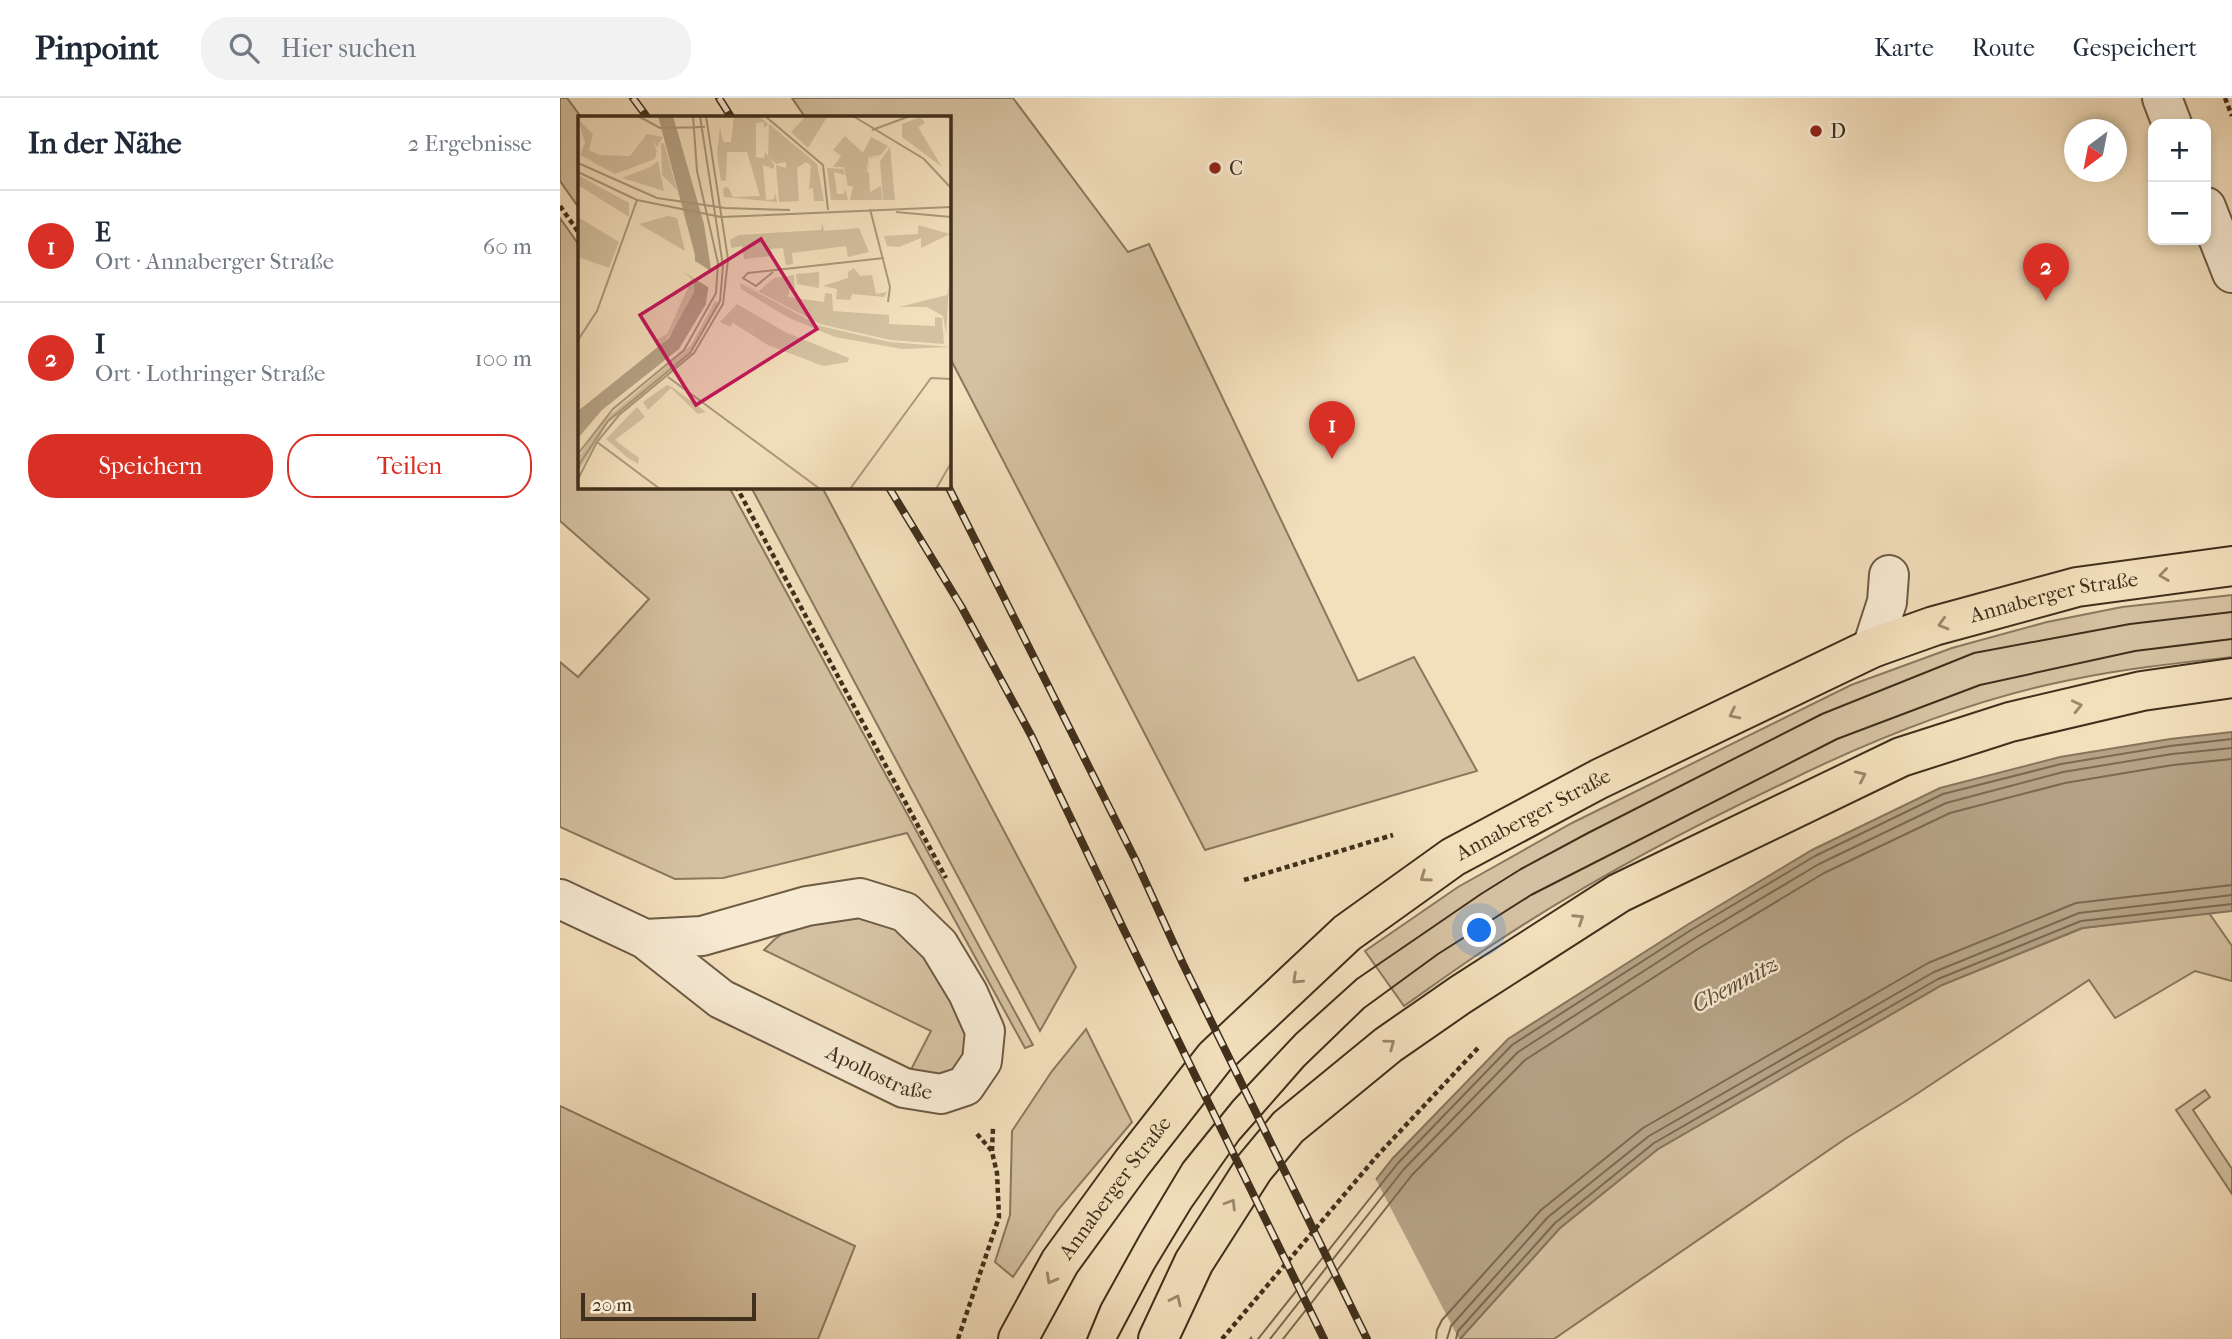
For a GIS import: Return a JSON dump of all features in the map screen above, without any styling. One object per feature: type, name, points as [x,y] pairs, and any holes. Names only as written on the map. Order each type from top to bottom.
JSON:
[{"type":"main road","name":"Annaberger Straße","points":[[1018,1339],[1060,1262],[1132,1163],[1215,1057],[1347,933],[1453,857],[1600,779],[1872,648],[1934,626],[2077,587],[2232,566]]},
{"type":"main road","points":[[1158,1339],[1194,1262],[1254,1168],[1288,1127],[1388,1045],[1460,995],[1619,893],[1901,757],[2023,718],[2142,691],[2232,678]]},
{"type":"street","points":[[2162,98],[2170,119]]},
{"type":"street","points":[[2211,220],[2232,273]]},
{"type":"street","points":[[1872,648],[1887,602],[1889,575]]},
{"type":"street","name":"Apollostraße","points":[[560,900],[645,939],[722,999],[904,1088],[941,1094],[965,1086],[982,1061],[985,1031],[968,993],[939,945],[905,912],[860,898],[807,906],[702,936],[645,939]]},
{"type":"path","points":[[2225,98],[2232,116]]},
{"type":"path","points":[[560,206],[578,232]]},
{"type":"path","points":[[737,488],[937,861]]},
{"type":"path","points":[[1222,1339],[1377,1156],[1486,1039]]},
{"type":"path","points":[[958,1339],[999,1217],[997,1173],[992,1152],[993,1125]]},
{"type":"shaded area","points":[[560,98],[567,98],[580,116],[578,116],[578,207],[560,181]]},
{"type":"shaded area","points":[[792,98],[1013,98],[1128,252],[1149,244],[1358,681],[1414,657],[1477,771],[1205,850],[950,358],[950,116],[804,116]]},
{"type":"shaded area","points":[[560,218],[578,244],[578,488],[730,488],[1033,1045],[1025,1048],[907,833],[723,878],[675,879],[560,827],[560,662],[578,677],[649,599],[560,521]]},
{"type":"shaded area","points":[[752,488],[823,488],[1076,967],[1040,1031]]},
{"type":"shaded area","points":[[2232,595],[2232,657],[2110,673],[2032,688],[1958,710],[1886,737],[1745,802],[1564,899],[1404,1006],[1365,951],[1458,887],[1572,823],[1851,685],[1952,648],[2047,622],[2122,607]]},
{"type":"shaded area","points":[[862,907],[897,922],[964,1000],[967,1054],[949,1075],[902,1087],[931,1031],[764,950],[810,914]]},
{"type":"shaded area","points":[[2209,913],[2232,946],[2232,981],[2195,971],[2115,1018],[2089,980],[1845,1139],[1554,1339],[1460,1339],[1560,1228],[1658,1149],[1942,985],[2083,928]]},
{"type":"shaded area","points":[[1086,1029],[1132,1122],[1057,1211],[1013,1277],[995,1262],[1010,1215],[1012,1131],[1052,1071]]},
{"type":"shaded area","points":[[2205,1090],[2210,1097],[2193,1110],[2232,1169],[2232,1194],[2176,1110]]},
{"type":"shaded area","points":[[560,1106],[855,1246],[818,1339],[560,1339]]},
{"type":"water","name":"Chemnitz","points":[[2232,732],[2232,911],[2082,928],[1942,985],[1658,1149],[1560,1228],[1460,1339],[1250,1339],[1393,1158],[1508,1039],[1687,925],[1812,850],[1940,788],[2060,757]]},
{"type":"pier","points":[[1374,1176],[1459,1339],[1253,1339],[1250,1333]]},
{"type":"tram line","points":[[1087,1339],[1101,1305],[1183,1163],[1233,1101],[1296,1034],[1357,979],[1481,894],[1588,833],[1822,714],[1974,653],[2130,624],[2232,612]]},
{"type":"tram line","points":[[1117,1339],[1154,1269],[1191,1208],[1239,1140],[1304,1066],[1364,1008],[1438,954],[1531,895],[1837,739],[1980,685],[2135,651],[2232,639]]},
{"type":"railway","points":[[633,98],[646,116]]},
{"type":"railway","points":[[719,98],[730,116]]},
{"type":"railway","points":[[889,488],[961,606],[1032,737],[1324,1339]]},
{"type":"railway","points":[[949,488],[1135,859],[1183,964],[1367,1339]]},
{"type":"place","name":"D","points":[[1816,131]]},
{"type":"place","name":"C","points":[[1215,168]]},
{"type":"place","name":"I","points":[[2046,301]]},
{"type":"place","name":"E","points":[[1332,459]]}]
